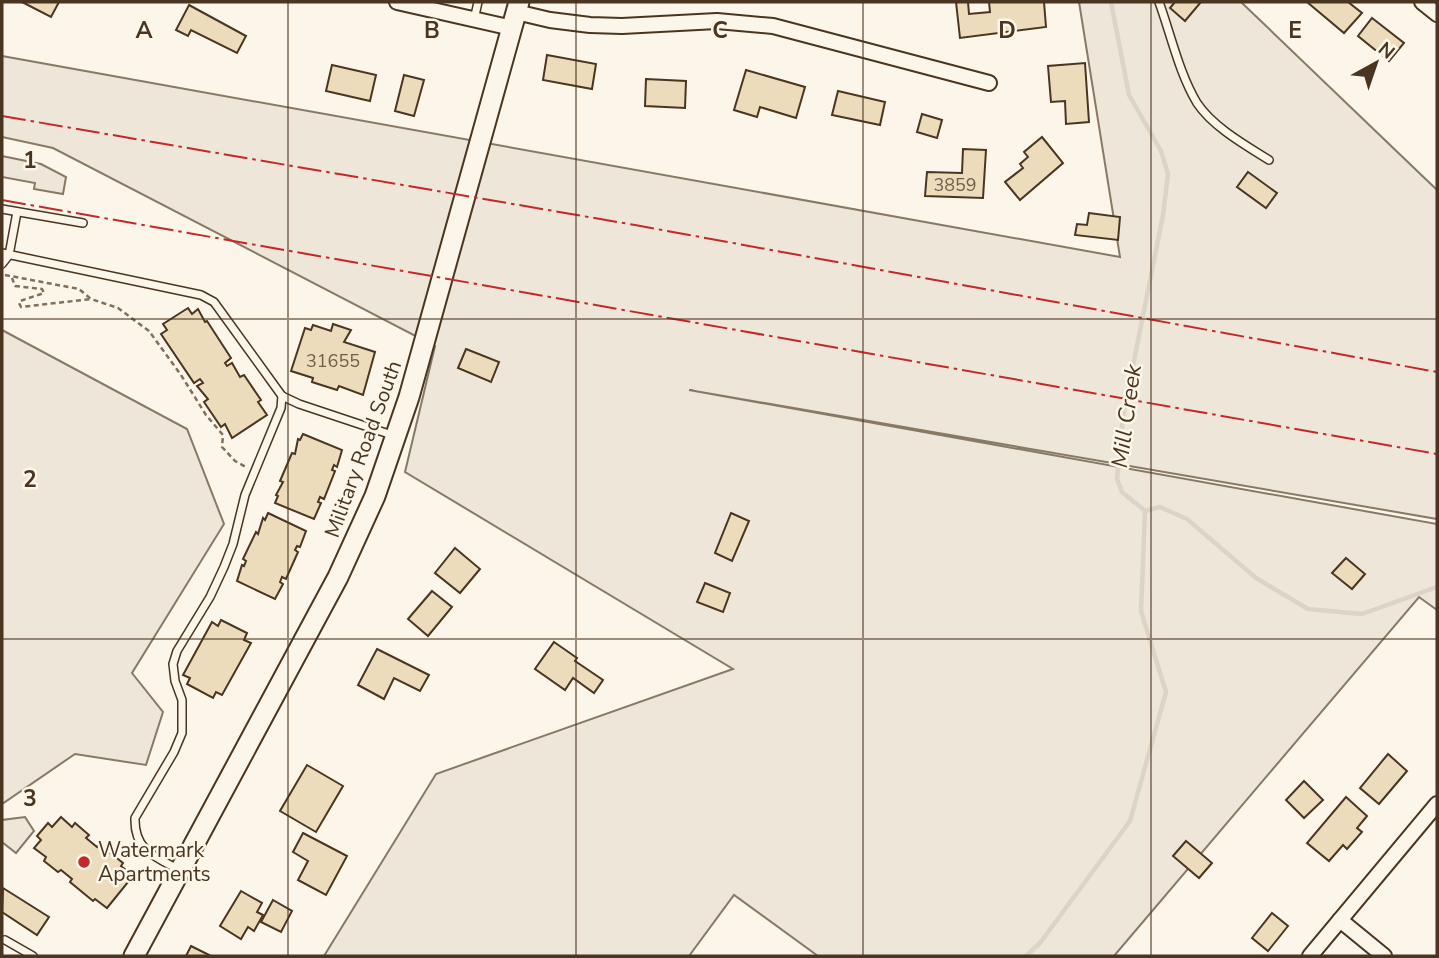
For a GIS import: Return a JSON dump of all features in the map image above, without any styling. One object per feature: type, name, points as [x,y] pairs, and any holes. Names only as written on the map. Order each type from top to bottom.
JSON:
[{"type":"main road","name":"Military Road South","points":[[134,956],[350,554],[375,496],[409,397],[516,14]]},
{"type":"street","points":[[397,2],[474,21],[516,14],[590,25],[717,21],[763,24],[989,83]]},
{"type":"street","points":[[1422,2],[1437,14]]},
{"type":"street","points":[[1310,956],[1437,804]]},
{"type":"street","points":[[1340,920],[1384,956]]},
{"type":"lane","points":[[474,21],[478,2]]},
{"type":"lane","points":[[1159,2],[1185,77],[1198,104],[1224,129],[1269,160]]},
{"type":"lane","points":[[2,209],[83,223]]},
{"type":"lane","points":[[2,264],[16,212]]},
{"type":"lane","points":[[6,254],[201,295],[214,302],[282,396],[396,436]]},
{"type":"lane","points":[[181,871],[158,859],[140,844],[135,830],[135,818],[174,752],[182,733],[182,700],[175,681],[173,664],[177,651],[225,567],[246,495],[281,408],[282,396]]},
{"type":"lane","points":[[5,940],[33,956]]},
{"type":"path","points":[[2,275],[79,289],[91,299],[118,308],[149,331],[206,415],[223,435],[222,447],[235,461],[255,471]]},
{"type":"path","points":[[12,277],[15,286],[42,289],[44,293],[20,300],[21,307],[91,299]]},
{"type":"shaded area","points":[[1079,2],[1241,2],[1437,190],[1437,519],[689,390],[1437,524],[1437,610],[1419,597],[1114,956],[818,956],[734,895],[689,956],[324,956],[436,774],[733,669],[405,472],[435,346],[53,148],[2,137],[2,56],[1120,257]]},
{"type":"shaded area","points":[[2,156],[41,164],[66,177],[63,194],[34,189],[35,183],[2,177]]},
{"type":"shaded area","points":[[2,330],[187,429],[224,524],[132,673],[163,712],[146,765],[75,754],[2,804]]},
{"type":"shaded area","points":[[25,817],[34,831],[16,853],[2,842],[2,820]]},
{"type":"building","points":[[22,2],[59,2],[51,17]]},
{"type":"building","points":[[956,2],[968,2],[969,14],[990,12],[989,2],[1044,2],[1046,27],[960,38]]},
{"type":"building","points":[[1175,2],[1201,2],[1185,21],[1170,8]]},
{"type":"building","points":[[1307,2],[1348,2],[1362,13],[1344,33]]},
{"type":"building","points":[[189,5],[246,36],[237,53],[191,30],[188,36],[176,30]]},
{"type":"building","points":[[1372,18],[1404,43],[1389,61],[1358,36]]},
{"type":"building","points":[[547,55],[596,64],[592,89],[543,80]]},
{"type":"building","points":[[1085,63],[1089,122],[1066,124],[1065,101],[1051,102],[1048,66]]},
{"type":"building","points":[[332,65],[376,75],[370,101],[326,91]]},
{"type":"building","points":[[746,70],[805,87],[796,118],[760,107],[757,117],[734,110]]},
{"type":"building","points":[[404,75],[424,80],[414,116],[395,111]]},
{"type":"building","points":[[646,79],[686,81],[685,108],[645,106]]},
{"type":"building","points":[[838,91],[885,102],[880,125],[832,115]]},
{"type":"building","points":[[922,114],[942,120],[937,138],[917,132]]},
{"type":"building","points":[[1042,137],[1063,163],[1020,200],[1005,182],[1023,168],[1020,164],[1028,157],[1024,152]]},
{"type":"building","points":[[963,149],[986,150],[983,198],[925,196],[927,172],[962,173]]},
{"type":"building","points":[[1248,172],[1277,193],[1266,208],[1237,187]]},
{"type":"building","points":[[1089,213],[1120,217],[1118,240],[1075,235],[1077,224],[1087,225]]},
{"type":"building","points":[[188,308],[192,314],[198,309],[205,322],[207,321],[231,358],[225,363],[227,366],[232,363],[240,377],[244,375],[261,400],[258,402],[267,415],[232,438],[225,424],[221,427],[204,402],[208,399],[197,386],[203,383],[200,379],[194,383],[161,334],[167,330],[163,324]]},
{"type":"building","points":[[333,324],[351,330],[344,342],[375,352],[363,395],[339,386],[337,390],[312,382],[313,378],[291,371],[305,328],[311,330],[313,325],[331,331]]},
{"type":"building","points":[[466,349],[499,362],[491,382],[458,368]]},
{"type":"building","points":[[303,434],[342,450],[337,467],[334,465],[332,470],[335,471],[324,499],[320,497],[318,502],[321,503],[314,519],[275,503],[283,482],[280,481],[292,453],[295,454],[298,439],[300,440]]},
{"type":"building","points":[[268,513],[306,531],[300,547],[297,546],[295,550],[298,552],[286,579],[282,577],[280,582],[283,584],[275,599],[237,581],[246,561],[243,559]]},
{"type":"building","points":[[731,513],[749,521],[732,561],[715,553]]},
{"type":"building","points":[[455,548],[480,569],[460,593],[435,573]]},
{"type":"building","points":[[1346,558],[1365,574],[1352,589],[1332,573]]},
{"type":"building","points":[[705,583],[730,593],[723,612],[697,602]]},
{"type":"building","points":[[432,591],[452,607],[428,636],[408,619]]},
{"type":"building","points":[[221,620],[247,633],[244,640],[251,643],[222,695],[216,692],[213,698],[187,684],[190,678],[183,675],[212,622],[218,626]]},
{"type":"building","points":[[554,642],[577,658],[575,661],[603,680],[594,693],[573,678],[565,690],[535,669]]},
{"type":"building","points":[[377,649],[429,675],[420,691],[394,678],[384,699],[358,685]]},
{"type":"building","points":[[1388,754],[1407,771],[1379,804],[1360,788]]},
{"type":"building","points":[[307,765],[343,786],[316,832],[280,811]]},
{"type":"building","points":[[1304,781],[1323,800],[1304,818],[1286,800]]},
{"type":"building","points":[[1346,797],[1367,816],[1357,828],[1362,832],[1347,849],[1343,845],[1329,861],[1307,843]]},
{"type":"building","name":"Watermark Apartments","points":[[61,817],[72,827],[75,823],[89,835],[86,838],[97,847],[99,844],[123,863],[121,866],[133,876],[107,908],[95,899],[93,901],[70,882],[72,879],[61,870],[58,872],[44,861],[46,857],[34,848],[41,840],[37,836],[48,823],[52,827]]},
{"type":"building","points":[[303,833],[347,856],[326,895],[298,880],[308,861],[293,852]]},
{"type":"building","points":[[1186,841],[1212,863],[1199,878],[1173,856]]},
{"type":"building","points":[[3,888],[49,917],[37,935],[2,912]]},
{"type":"building","points":[[241,891],[262,903],[257,912],[263,915],[254,931],[248,927],[241,939],[220,926]]},
{"type":"building","points":[[273,900],[292,911],[281,932],[261,922]]},
{"type":"building","points":[[1272,913],[1288,926],[1268,951],[1252,938]]},
{"type":"building","points":[[191,946],[211,956],[186,956]]},
{"type":"waterway","name":"Mill Creek","points":[[1026,956],[1040,943],[1130,821],[1166,692],[1141,611],[1145,511],[1122,492],[1117,479],[1123,416],[1163,215],[1168,174],[1161,151],[1129,95],[1111,2]]},
{"type":"waterway","points":[[1145,511],[1160,507],[1187,519],[1256,578],[1308,609],[1362,614],[1437,587]]},
{"type":"power","points":[[2,116],[635,225],[1437,372]]},
{"type":"power","points":[[2,200],[1437,454]]},
{"type":"place","name":"Watermark Apartments","points":[[84,862]]}]
